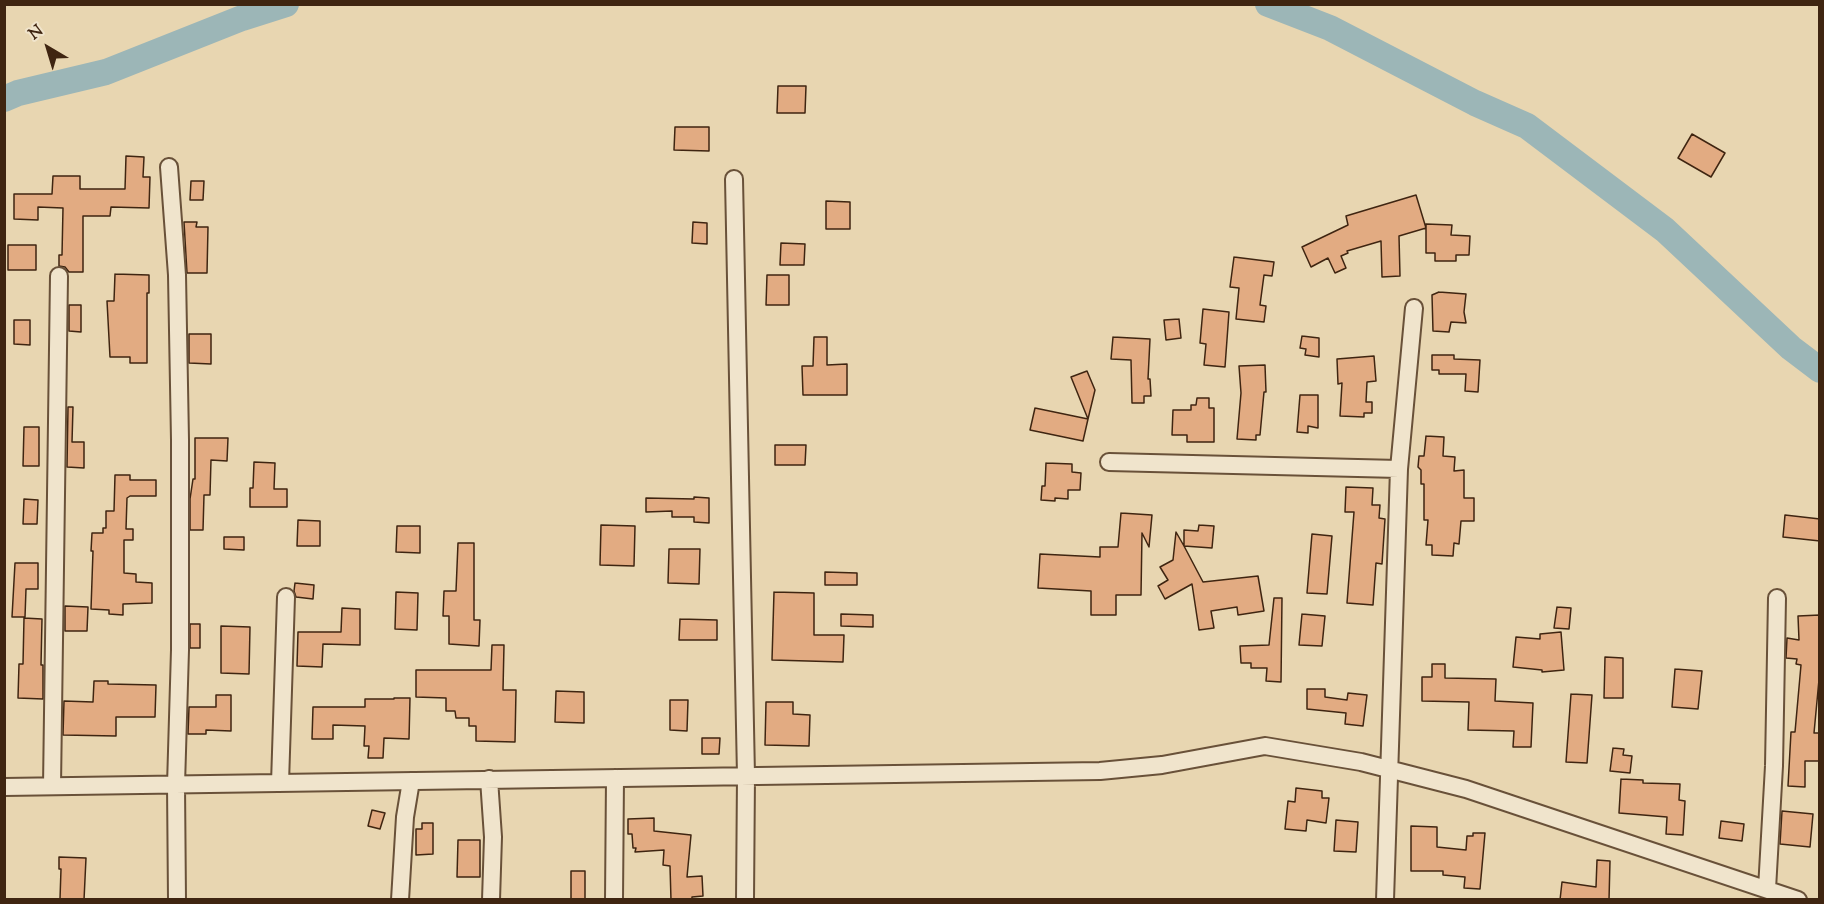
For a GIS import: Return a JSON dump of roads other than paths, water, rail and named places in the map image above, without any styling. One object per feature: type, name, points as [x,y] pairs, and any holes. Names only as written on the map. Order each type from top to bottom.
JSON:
[{"type":"street","points":[[169,167],[177,275],[180,440],[177,900]]},
{"type":"street","points":[[734,179],[746,776],[745,900]]},
{"type":"street","points":[[52,786],[59,276]]},
{"type":"street","points":[[1385,900],[1400,469],[1414,309]]},
{"type":"street","points":[[1109,462],[1400,469]]},
{"type":"street","points":[[280,783],[286,597]]},
{"type":"street","points":[[1767,889],[1777,598]]},
{"type":"street","points":[[4,787],[1100,771],[1162,765],[1265,746],[1361,762],[1466,789],[1798,900]]},
{"type":"street","points":[[614,900],[615,778]]},
{"type":"street","points":[[489,779],[493,837],[491,900]]},
{"type":"street","points":[[400,900],[405,817],[411,781]]},
{"type":"waterway","points":[[4,99],[18,93],[106,72],[242,18],[286,4]]},
{"type":"waterway","points":[[1268,4],[1330,28],[1475,103],[1527,126],[1665,230],[1791,348],[1820,370]]}]
